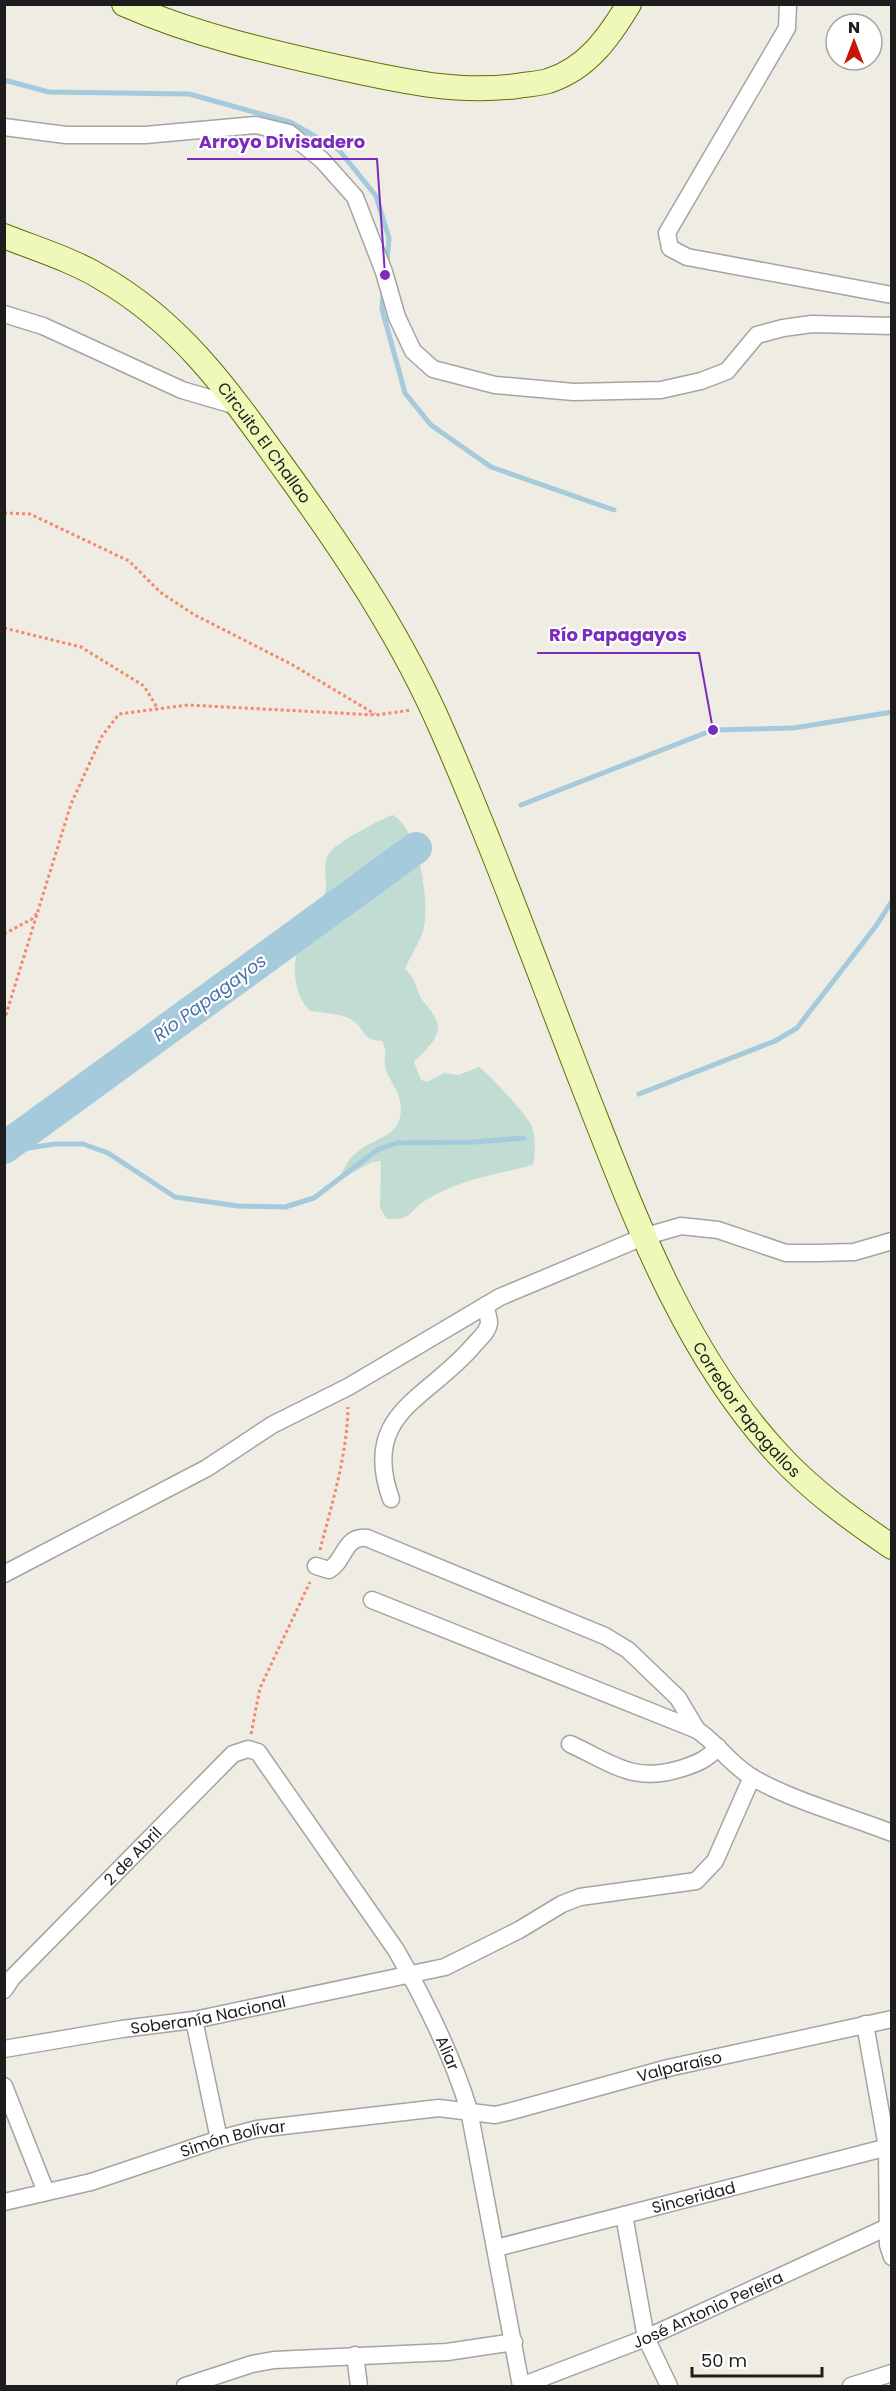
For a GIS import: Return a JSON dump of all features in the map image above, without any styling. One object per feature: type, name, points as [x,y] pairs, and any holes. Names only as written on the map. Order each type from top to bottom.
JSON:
[{"type":"main road","points":[[124,4],[196,32],[304,60],[426,86],[492,89],[548,81],[581,64],[604,43],[629,4]]},
{"type":"main road","name":"Circuito El Challao","points":[[4,236],[98,275],[142,303],[174,331],[229,390],[345,552],[444,733]]},
{"type":"main road","name":"Corredor Papagallos","points":[[444,733],[643,1237],[710,1362],[740,1407],[775,1451],[806,1484],[891,1548]]},
{"type":"street","points":[[788,4],[787,28],[667,233],[670,248],[687,257],[891,295]]},
{"type":"street","points":[[4,127],[66,135],[146,135],[256,125],[289,133],[322,160],[355,197],[384,272],[397,317],[413,351],[433,369],[495,385],[574,392],[661,390],[701,381],[728,371],[758,335],[783,328],[812,324],[891,326]]},
{"type":"street","points":[[4,314],[43,326],[182,390],[240,407]]},
{"type":"street","points":[[4,1574],[207,1468],[272,1425],[348,1387],[486,1305],[643,1237],[681,1226],[718,1230],[786,1252],[797,1253],[854,1252],[891,1242]]},
{"type":"street","points":[[392,1499],[381,1462],[390,1430],[413,1399],[469,1351],[483,1335],[489,1323],[486,1305]]},
{"type":"street","points":[[316,1566],[329,1570],[337,1566],[347,1545],[360,1537],[367,1538],[588,1627],[628,1650],[646,1666],[678,1698],[698,1730],[728,1759],[752,1777],[891,1833]]},
{"type":"street","points":[[372,1600],[698,1730]]},
{"type":"street","points":[[570,1744],[641,1775],[661,1775],[695,1764],[709,1758],[718,1747]]},
{"type":"street","name":"2 de Abril","points":[[4,1990],[12,1978],[233,1754],[248,1749],[258,1752],[269,1764]]},
{"type":"street","name":"Aliar","points":[[269,1764],[411,1975],[460,2081],[496,2248],[521,2386]]},
{"type":"street","name":"Soberanía Nacional","points":[[4,2049],[122,2029],[194,2020],[445,1967],[519,1930],[562,1904],[580,1897],[696,1881],[714,1861],[752,1777]]},
{"type":"street","name":"Valparaíso","points":[[468,2110],[495,2115],[659,2070],[891,2019]]},
{"type":"street","points":[[194,2020],[219,2139]]},
{"type":"street","points":[[865,2024],[889,2147],[888,2245],[891,2257]]},
{"type":"street","points":[[4,2086],[46,2192]]},
{"type":"street","name":"Simón Bolívar","points":[[4,2202],[91,2182],[219,2139],[296,2123],[439,2108],[468,2110]]},
{"type":"street","name":"Sinceridad","points":[[496,2248],[889,2147]]},
{"type":"street","points":[[624,2215],[646,2338],[669,2386]]},
{"type":"street","name":"José Antonio Pereira","points":[[521,2386],[646,2338],[890,2225]]},
{"type":"street","points":[[188,2386],[252,2364],[355,2355],[447,2352],[514,2342]]},
{"type":"street","points":[[355,2355],[359,2386]]},
{"type":"street","points":[[851,2386],[891,2373]]},
{"type":"path","points":[[4,513],[30,514],[129,561],[160,592],[193,614],[291,664],[376,714]]},
{"type":"path","points":[[4,628],[81,647],[144,686],[158,709]]},
{"type":"path","points":[[4,1021],[71,804],[102,736],[119,714],[188,705],[376,714],[432,708]]},
{"type":"path","points":[[4,934],[32,919],[40,910]]},
{"type":"shaded area","points":[[393,815],[410,835],[421,868],[424,887],[423,931],[405,969],[434,1016],[438,1028],[437,1034],[427,1049],[414,1062],[421,1080],[427,1082],[444,1073],[459,1075],[479,1067],[524,1114],[532,1127],[535,1146],[533,1165],[451,1187],[426,1200],[402,1218],[387,1219],[380,1208],[381,1161],[372,1162],[339,1180],[353,1155],[388,1134],[399,1122],[400,1101],[385,1067],[384,1045],[382,1041],[368,1038],[356,1023],[346,1017],[310,1011],[302,1001],[297,989],[295,963],[306,923],[325,893],[325,867],[330,852],[360,831]]},
{"type":"waterway","points":[[4,80],[49,92],[189,94],[290,122],[339,150],[376,196],[389,238],[387,263]]},
{"type":"waterway","points":[[383,293],[382,309],[405,393],[431,425],[491,467],[614,510]]},
{"type":"waterway","name":"Río Papagayos","points":[[521,805],[713,730],[794,728],[892,712]]},
{"type":"waterway","name":"Río Papagayos","points":[[4,1148],[416,848]]},
{"type":"waterway","points":[[639,1094],[775,1041],[797,1028],[876,926],[892,901]]},
{"type":"waterway","points":[[4,1152],[54,1144],[83,1144],[108,1153],[175,1197],[238,1206],[285,1207],[314,1198],[377,1150],[397,1143],[474,1142],[524,1138]]},
{"type":"place","name":"Arroyo Divisadero","points":[[385,275]]},
{"type":"place","name":"Río Papagayos","points":[[713,730]]}]
